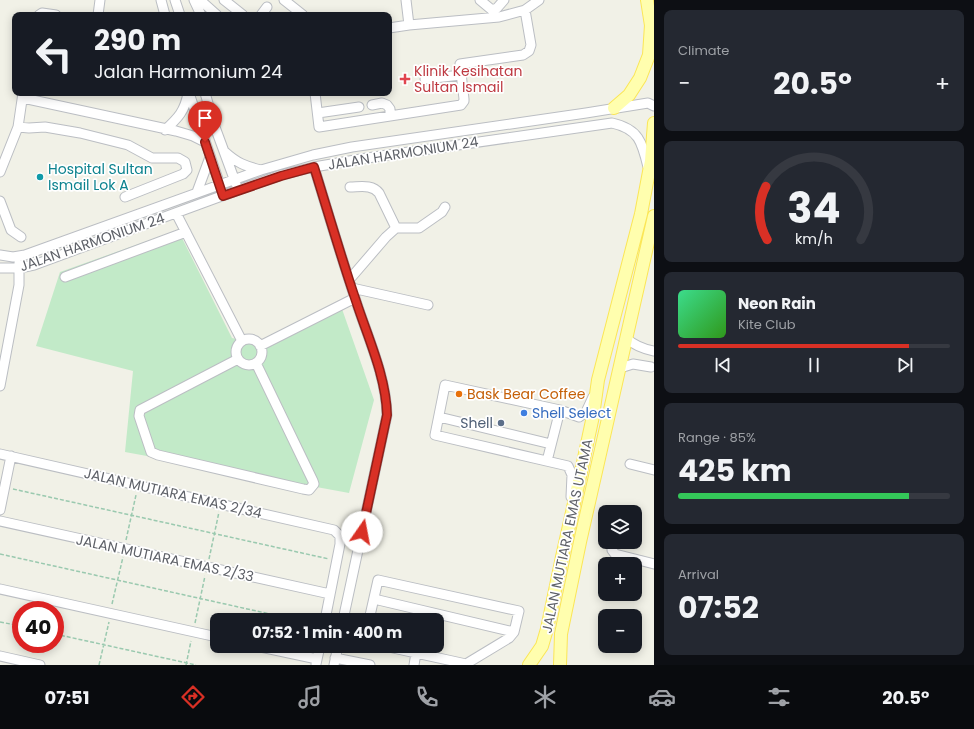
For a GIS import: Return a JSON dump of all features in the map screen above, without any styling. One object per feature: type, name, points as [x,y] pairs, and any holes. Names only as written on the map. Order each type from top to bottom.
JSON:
[{"type":"main road","points":[[647,0],[654,61]]},
{"type":"main road","points":[[614,108],[629,96],[640,78],[649,55],[651,25]]},
{"type":"main road","name":"JALAN MUTIARA EMAS UTAMA","points":[[529,665],[542,646],[547,629],[593,416],[598,380],[641,214],[653,144],[654,124]]},
{"type":"main road","name":"JALAN MUTIARA EMAS UTAMA","points":[[560,665],[561,634],[580,542],[654,216]]},
{"type":"main road","points":[[521,665],[547,629]]},
{"type":"main road","points":[[561,634],[562,660],[565,665]]},
{"type":"street","points":[[98,12],[100,0]]},
{"type":"street","points":[[160,0],[164,12]]},
{"type":"street","points":[[175,0],[179,12]]},
{"type":"street","points":[[194,0],[200,12]]},
{"type":"street","points":[[200,0],[214,12]]},
{"type":"street","points":[[224,0],[239,12]]},
{"type":"street","points":[[284,0],[299,12]]},
{"type":"street","points":[[406,0],[409,26]]},
{"type":"street","points":[[480,0],[490,9],[498,12]]},
{"type":"street","points":[[498,12],[504,0]]},
{"type":"street","points":[[392,28],[498,12],[525,10],[539,0]]},
{"type":"street","points":[[263,12],[267,7]]},
{"type":"street","points":[[316,96],[319,127],[462,105],[464,99],[460,64],[523,55],[529,51],[531,45],[525,10]]},
{"type":"street","points":[[425,79],[461,75]]},
{"type":"street","points":[[0,172],[18,127],[23,96],[193,136],[205,142]]},
{"type":"street","points":[[165,130],[174,122],[184,109],[188,96]]},
{"type":"street","points":[[190,96],[223,196]]},
{"type":"street","points":[[206,96],[215,127],[238,190]]},
{"type":"street","name":"JALAN HARMONIUM 24","points":[[0,255],[18,256],[219,184],[313,155],[352,147],[648,103],[654,106]]},
{"type":"street","points":[[372,105],[387,105],[389,107],[390,116]]},
{"type":"street","points":[[318,112],[359,107]]},
{"type":"street","points":[[338,110],[341,124]]},
{"type":"street","name":"JALAN HARMONIUM 24","points":[[0,268],[20,268],[34,265],[238,190],[281,176],[314,167],[367,158],[612,123],[627,128],[636,135],[644,148],[649,170]]},
{"type":"street","points":[[18,127],[46,127],[80,133],[128,145],[152,158],[178,158],[186,162],[187,170],[183,174],[124,197]]},
{"type":"street","points":[[201,131],[215,127]]},
{"type":"street","points":[[224,151],[244,166],[261,170]]},
{"type":"street","points":[[197,192],[210,157]]},
{"type":"street","points":[[314,167],[384,384],[387,400],[387,415],[345,613]]},
{"type":"street","points":[[350,187],[372,187],[376,189],[379,192],[396,228]]},
{"type":"street","points":[[0,201],[11,230],[21,236]]},
{"type":"street","points":[[351,284],[386,237],[396,228],[419,228],[442,212],[445,208]]},
{"type":"street","points":[[176,213],[242,341]]},
{"type":"street","points":[[65,277],[186,232]]},
{"type":"street","points":[[0,386],[19,285],[20,268],[18,256]]},
{"type":"street","points":[[351,284],[428,305]]},
{"type":"street","points":[[260,346],[355,298]]},
{"type":"street","points":[[626,338],[641,348],[654,351]]},
{"type":"street","points":[[252,339],[260,346],[261,355],[256,362],[246,364],[238,359],[236,349],[242,341],[252,339]]},
{"type":"street","points":[[238,359],[140,410],[139,416],[151,452],[158,455],[303,490],[309,490],[314,484],[313,481],[256,362]]},
{"type":"street","points":[[620,368],[633,364],[651,367]]},
{"type":"street","points":[[571,517],[572,475],[568,466],[435,435],[445,384],[560,410],[579,417],[586,412],[598,380]]},
{"type":"street","points":[[547,461],[560,410]]},
{"type":"street","points":[[439,418],[551,444]]},
{"type":"street","name":"JALAN MUTIARA EMAS 2/34","points":[[0,454],[334,530],[340,536],[337,561]]},
{"type":"street","points":[[0,510],[11,456]]},
{"type":"street","points":[[630,464],[654,470]]},
{"type":"street","name":"JALAN MUTIARA EMAS 2/33","points":[[0,521],[330,594]]},
{"type":"street","points":[[612,549],[615,554],[654,564]]},
{"type":"street","points":[[327,613],[337,561]]},
{"type":"street","points":[[371,613],[378,580],[519,611],[514,632],[509,638],[466,664],[416,653],[414,665]]},
{"type":"street","points":[[0,589],[210,636]]},
{"type":"street","points":[[374,599],[514,632]]},
{"type":"street","points":[[282,653],[316,662]]},
{"type":"street","points":[[0,656],[40,665]]},
{"type":"street","points":[[334,661],[370,665]]},
{"type":"path","points":[[99,665],[138,485]]},
{"type":"path","points":[[5,487],[337,561]]},
{"type":"path","points":[[186,664],[221,504]]},
{"type":"path","points":[[0,554],[265,613]]},
{"type":"path","points":[[0,622],[12,624]]},
{"type":"path","points":[[64,636],[196,665]]},
{"type":"green space","points":[[178,230],[232,338],[269,347],[342,309],[374,400],[349,493],[125,452],[133,371],[36,346],[60,272]]},
{"type":"place","name":"Klinik Kesihatan Sultan Ismail","points":[[405,79]]},
{"type":"place","name":"Hospital Sultan Ismail Lok A","points":[[40,177]]},
{"type":"place","name":"Bask Bear Coffee","points":[[459,394]]},
{"type":"place","name":"Shell Select","points":[[524,413]]},
{"type":"place","name":"Shell","points":[[501,423]]},
{"type":"route","points":[[205,142],[223,196],[262,182],[314,167],[384,384],[387,400],[387,415],[362,532]]}]
